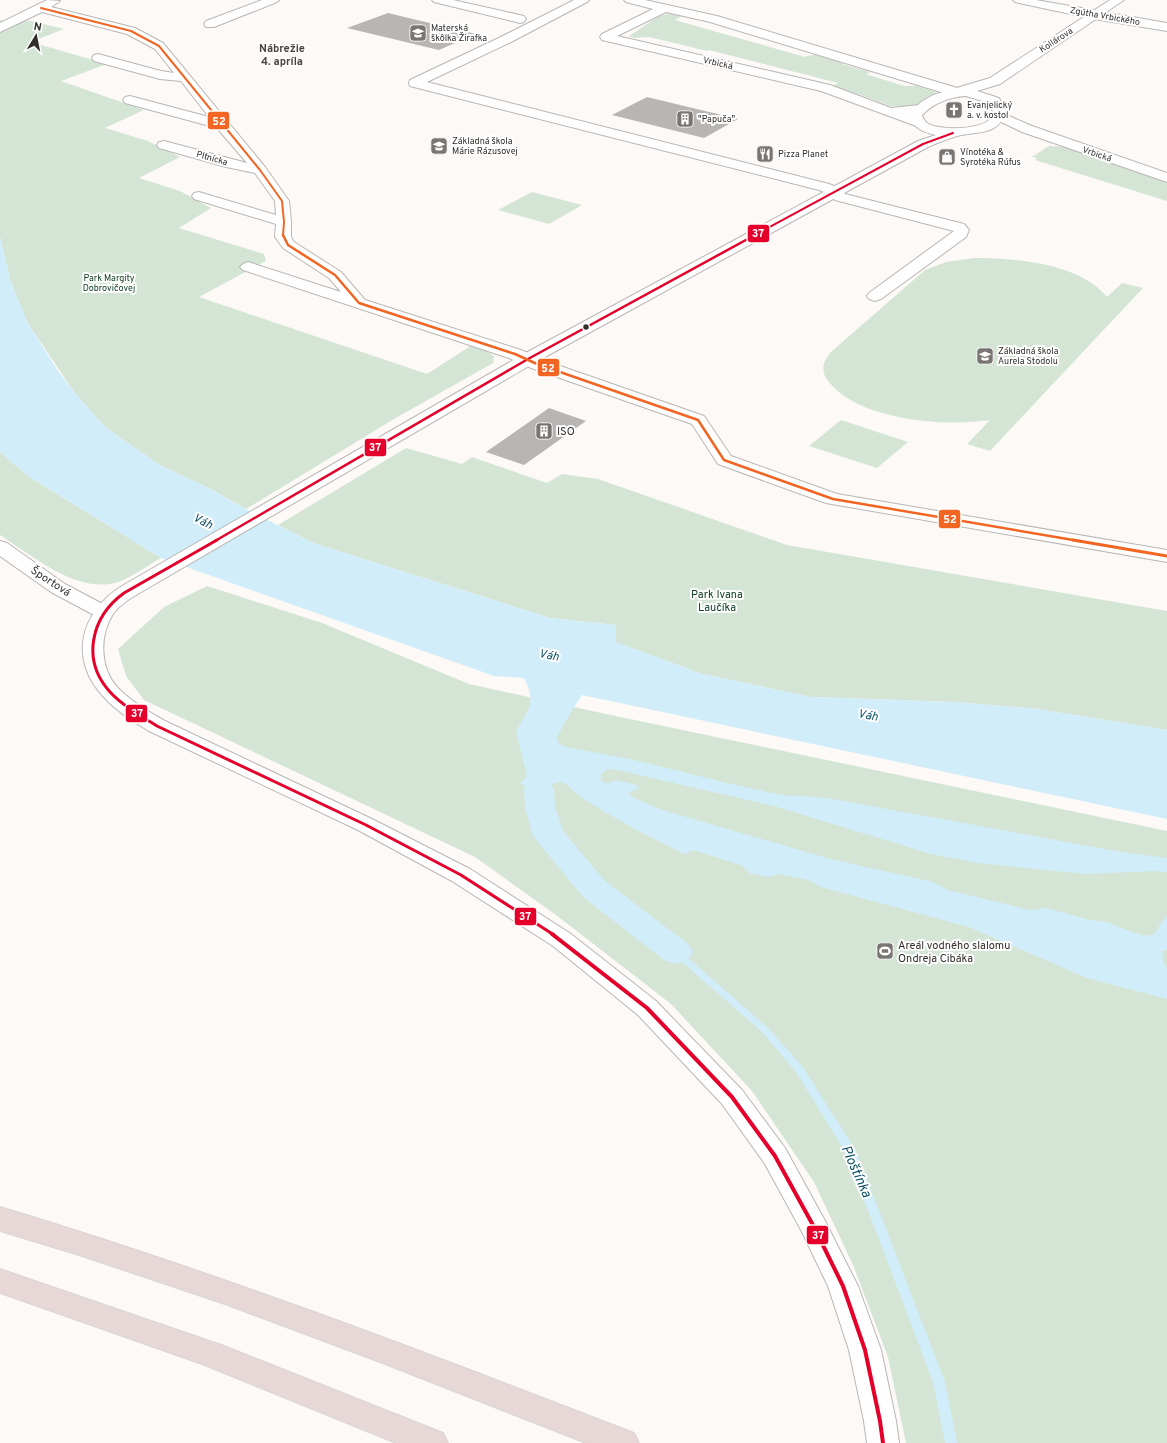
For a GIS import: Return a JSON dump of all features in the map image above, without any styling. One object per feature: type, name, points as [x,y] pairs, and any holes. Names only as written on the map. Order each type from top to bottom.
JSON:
[{"type":"highway","points":[[0,1219],[78,1241],[338,1333],[623,1443]]},
{"type":"highway","points":[[0,1281],[213,1356],[432,1443]]},
{"type":"street","points":[[0,28],[57,0]]},
{"type":"street","points":[[210,24],[273,0]]},
{"type":"street","points":[[438,0],[520,19]]},
{"type":"street","points":[[583,0],[507,39],[415,83],[834,191],[840,197],[960,227],[962,230],[961,234],[875,296]]},
{"type":"street","points":[[630,0],[713,19],[959,93]]},
{"type":"street","name":"Zgútha Vrbického","points":[[1019,0],[1094,15],[1167,27]]},
{"type":"street","name":"Kollárova","points":[[959,93],[995,81],[1118,0]]},
{"type":"street","name":"Vrbická","points":[[664,8],[606,37],[825,88],[936,130],[953,133],[988,127],[1028,129]]},
{"type":"street","points":[[0,16],[36,10]]},
{"type":"street","name":"Pltnícka","points":[[36,10],[131,31],[159,46],[222,126],[260,170],[282,201],[284,222],[283,237],[288,245],[335,275],[359,303]]},
{"type":"street","points":[[98,58],[160,74],[184,78]]},
{"type":"street","points":[[994,101],[995,81]]},
{"type":"street","points":[[923,144],[921,124],[915,115],[920,109],[940,97],[959,93],[972,93],[994,101],[999,108],[1000,116],[996,122],[988,127]]},
{"type":"street","points":[[130,100],[222,126]]},
{"type":"street","name":"Vrbická","points":[[890,112],[920,109]]},
{"type":"street","name":"Vrbická","points":[[1000,116],[1028,129],[1167,178]]},
{"type":"street","points":[[882,1443],[880,1421],[865,1350],[843,1286],[814,1227],[774,1156],[732,1097],[647,1008],[562,940],[494,895],[460,875],[366,825],[157,726],[116,699],[105,687],[97,672],[93,652],[96,629],[103,612],[118,598],[151,578],[305,487],[528,359],[834,191],[923,144],[953,133]]},
{"type":"street","name":"Pltnícka","points":[[164,145],[231,164],[260,170]]},
{"type":"street","points":[[199,196],[284,222]]},
{"type":"street","points":[[248,267],[528,359],[537,364],[698,420],[724,460],[834,499],[1167,556]]},
{"type":"street","name":"Športová","points":[[0,547],[58,588],[103,612]]},
{"type":"green space","points":[[668,14],[682,16],[675,20],[805,57],[820,55],[836,59],[846,62],[842,64],[871,72],[866,74],[904,86],[917,86],[936,92],[912,107],[890,106],[861,95],[830,87],[838,83],[709,50],[707,51],[649,37],[634,38],[629,36],[659,16]]},
{"type":"green space","name":"Park Margity Dobrovičovej","points":[[0,20],[26,20],[64,29],[31,42],[107,64],[61,81],[144,110],[105,128],[148,141],[180,157],[139,178],[180,191],[211,208],[179,228],[264,254],[266,261],[199,297],[427,374],[472,345],[494,356],[493,363],[394,419],[246,509],[211,489],[161,466],[105,427],[74,392],[27,322],[10,279],[0,237]]},
{"type":"green space","points":[[1049,146],[1065,147],[1167,182],[1167,201],[1035,160],[1037,158],[1032,157]]},
{"type":"green space","points":[[532,192],[582,205],[549,224],[498,210]]},
{"type":"green space","name":"Základná škola Aurela Stodolu","points":[[974,258],[1027,261],[1064,270],[1095,286],[1107,297],[1122,283],[1143,288],[990,451],[967,444],[990,420],[971,422],[927,421],[881,413],[860,405],[842,394],[828,381],[823,369],[826,358],[832,351],[925,270],[946,262]]},
{"type":"green space","points":[[841,420],[908,442],[877,468],[809,446]]},
{"type":"green space","name":"Park Ivana Laučíka","points":[[406,448],[462,464],[472,457],[547,483],[562,474],[598,479],[787,545],[1167,611],[1167,730],[1037,709],[955,702],[811,697],[702,674],[615,642],[616,625],[550,618],[313,543],[278,525]]},
{"type":"green space","points":[[0,452],[28,476],[161,558],[126,579],[105,584],[89,584],[73,579],[42,563],[0,535]]},
{"type":"green space","name":"Areál vodného slalomu Ondreja Cibáka","points":[[207,586],[322,623],[469,684],[1167,831],[1167,1443],[906,1443],[888,1357],[853,1265],[814,1182],[752,1091],[671,1004],[556,915],[475,857],[144,700],[126,676],[118,649],[164,607]]},
{"type":"water","name":"Váh","points":[[0,237],[10,279],[27,322],[58,371],[74,392],[105,427],[161,466],[211,489],[238,505],[313,543],[550,618],[616,625],[616,642],[702,674],[811,697],[955,702],[1037,709],[1167,730],[1167,819],[582,695],[556,739],[560,745],[570,748],[630,759],[782,795],[827,798],[1121,852],[1167,858],[1167,872],[1155,871],[1085,874],[977,863],[931,854],[774,806],[617,770],[609,769],[601,773],[602,778],[600,780],[604,782],[610,783],[616,780],[636,785],[639,788],[628,793],[634,798],[659,809],[830,859],[933,882],[948,890],[1030,910],[1047,908],[1089,920],[1106,922],[1144,936],[1155,934],[1160,924],[1167,916],[1167,950],[1162,951],[1164,963],[1167,968],[1167,999],[1087,978],[969,927],[821,887],[808,880],[780,874],[767,877],[749,873],[741,865],[693,850],[685,854],[603,811],[578,795],[566,784],[560,782],[551,784],[546,790],[552,812],[563,831],[536,825],[528,808],[532,801],[533,793],[520,783],[527,776],[516,731],[528,711],[531,700],[524,678],[494,676],[161,558],[28,476],[0,452]]},
{"type":"building","name":"Materská škôlka Žirafka","points":[[388,13],[476,34],[439,50],[347,28]]},
{"type":"building","name":"\"Papuča\"","points":[[647,97],[738,119],[704,138],[612,115]]},
{"type":"building","name":"ISO","points":[[549,408],[586,421],[524,465],[486,452]]},
{"type":"waterway","points":[[539,789],[540,807],[548,834],[594,889],[676,952]]},
{"type":"waterway","name":"Ploštínka","points":[[676,952],[765,1030],[799,1069],[852,1154],[939,1382],[951,1443]]},
{"type":"transit line","name":"52","points":[[41,8],[131,31],[159,46],[260,170],[282,201],[284,222],[283,237],[288,245],[335,275],[359,303],[515,354],[537,364],[698,420],[724,460],[833,499],[1167,556]]},
{"type":"transit line","name":"37","points":[[883,1443],[880,1421],[865,1350],[843,1286],[814,1227],[775,1156],[732,1097],[647,1008],[562,940],[461,875],[366,825],[157,726],[144,718],[120,701],[101,680],[95,668],[93,654],[94,638],[102,616],[114,601],[129,590],[528,359],[923,144],[953,133]]},
{"type":"place","name":"Materská škôlka Žirafka","points":[[418,33]]},
{"type":"place","name":"Evanjelický a. v. kostol","points":[[954,110]]},
{"type":"place","name":"\"Papuča\"","points":[[685,119]]},
{"type":"place","name":"Základná škola Márie Rázusovej","points":[[439,146]]},
{"type":"place","name":"Pizza Planet","points":[[765,154]]},
{"type":"place","name":"Vínotéka & Syrotéka Rúfus","points":[[947,157]]},
{"type":"place","name":"Základná škola Aurela Stodolu","points":[[985,356]]},
{"type":"place","name":"ISO","points":[[544,431]]},
{"type":"place","name":"Areál vodného slalomu Ondreja Cibáka","points":[[885,951]]},
{"type":"district","name":"Nábrežie 4. apríla","points":[[282,54]]}]
